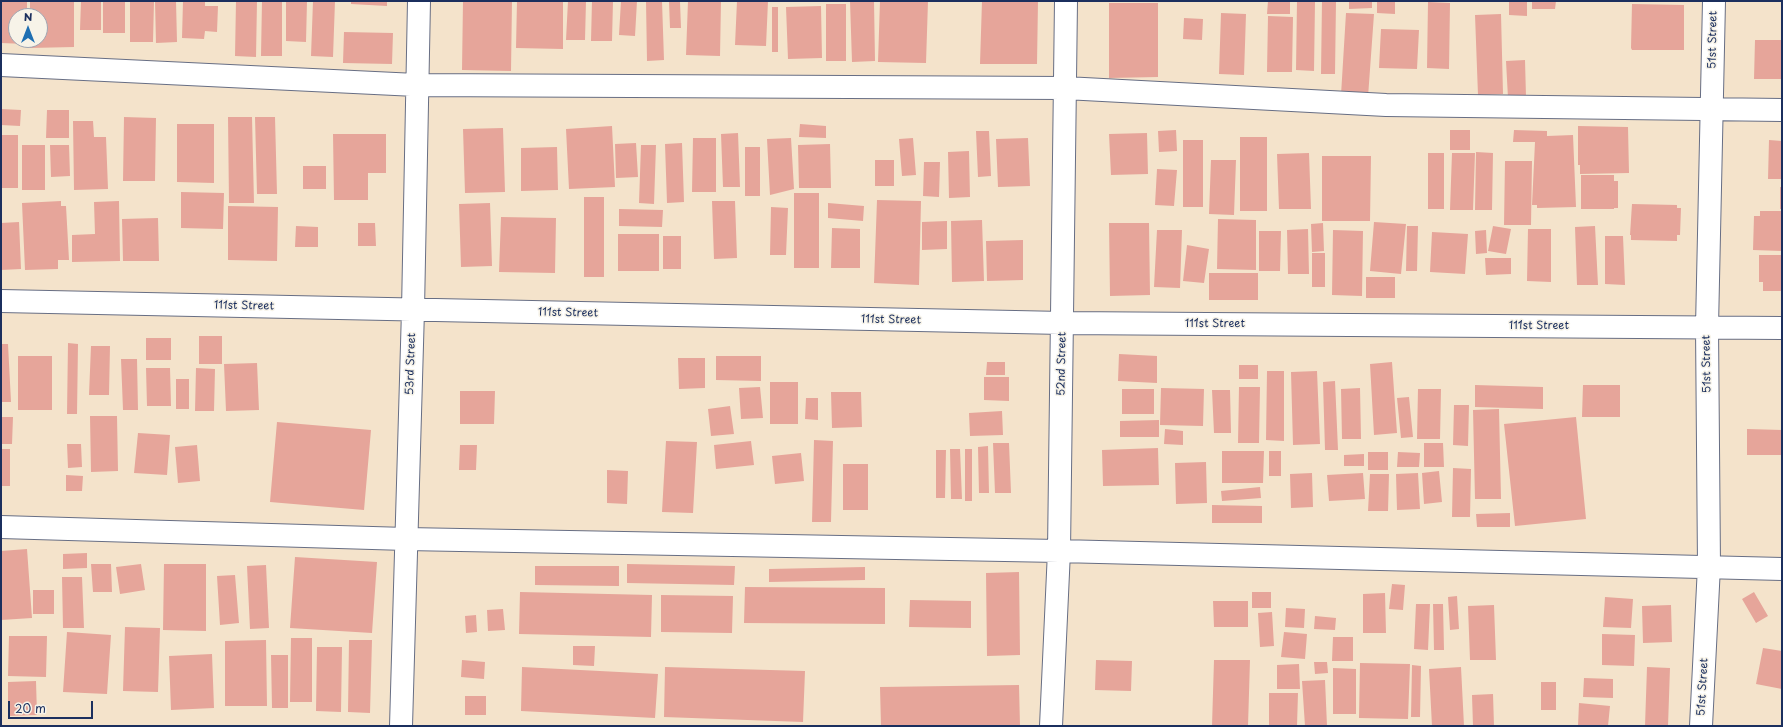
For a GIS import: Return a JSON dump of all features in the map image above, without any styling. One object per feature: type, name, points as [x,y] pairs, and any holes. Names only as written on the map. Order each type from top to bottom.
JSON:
[{"type":"street","name":"53rd Street","points":[[401,726],[413,310],[416,85],[419,1]]},
{"type":"street","name":"52nd Street","points":[[1051,726],[1059,551],[1066,1]]},
{"type":"street","name":"51st Street","points":[[1701,726],[1709,566],[1707,327],[1714,1]]},
{"type":"street","points":[[1,65],[416,85],[1065,88],[1386,104],[1782,110]]},
{"type":"street","name":"111st Street","points":[[1,301],[1063,323],[1782,328]]},
{"type":"street","points":[[1,527],[406,539],[1059,551],[1782,569]]},
{"type":"building","points":[[1,1],[27,1],[27,8],[8,8],[8,43],[1,43]]},
{"type":"building","points":[[30,1],[74,1],[74,47],[48,48],[48,8],[30,8]]},
{"type":"building","points":[[81,1],[101,1],[101,30],[80,30]]},
{"type":"building","points":[[103,1],[125,1],[125,33],[103,33]]},
{"type":"building","points":[[130,1],[154,1],[153,42],[130,42]]},
{"type":"building","points":[[155,1],[176,1],[177,42],[156,43]]},
{"type":"building","points":[[183,1],[205,1],[205,6],[218,6],[217,32],[205,31],[204,39],[182,38]]},
{"type":"building","points":[[236,1],[257,1],[256,57],[235,56]]},
{"type":"building","points":[[262,1],[282,1],[282,56],[261,56]]},
{"type":"building","points":[[286,1],[307,1],[306,42],[286,41]]},
{"type":"building","points":[[313,1],[335,1],[333,57],[311,56]]},
{"type":"building","points":[[351,1],[387,1],[387,6],[351,4]]},
{"type":"building","points":[[463,1],[512,1],[511,71],[462,70]]},
{"type":"building","points":[[517,1],[563,1],[563,49],[516,48]]},
{"type":"building","points":[[568,1],[586,1],[585,40],[566,40]]},
{"type":"building","points":[[592,1],[613,1],[612,41],[591,41]]},
{"type":"building","points":[[621,1],[637,1],[635,36],[619,35]]},
{"type":"building","points":[[646,1],[662,1],[664,60],[647,61]]},
{"type":"building","points":[[688,1],[721,1],[720,56],[686,55]]},
{"type":"building","points":[[737,1],[768,1],[766,46],[735,45]]},
{"type":"building","points":[[850,1],[874,1],[875,61],[852,62]]},
{"type":"building","points":[[880,1],[928,1],[926,63],[878,62]]},
{"type":"building","points":[[982,1],[1038,1],[1037,64],[980,64]]},
{"type":"building","points":[[1268,1],[1290,1],[1290,14],[1267,14]]},
{"type":"building","points":[[1297,1],[1315,2],[1314,71],[1296,70]]},
{"type":"building","points":[[1322,1],[1336,1],[1335,74],[1321,74]]},
{"type":"building","points":[[1349,1],[1372,1],[1372,8],[1349,9]]},
{"type":"building","points":[[1377,1],[1395,1],[1395,14],[1377,13]]},
{"type":"building","points":[[1509,1],[1527,1],[1527,16],[1509,15]]},
{"type":"building","points":[[1532,1],[1556,1],[1555,9],[1532,9]]},
{"type":"building","points":[[669,2],[680,2],[681,28],[670,28]]},
{"type":"building","points":[[1428,2],[1450,3],[1449,69],[1427,68]]},
{"type":"building","points":[[1109,3],[1158,3],[1158,77],[1109,78]]},
{"type":"building","points":[[826,4],[846,4],[846,61],[826,61]]},
{"type":"building","points":[[1632,4],[1684,5],[1684,50],[1632,50]]},
{"type":"building","points":[[821,6],[822,58],[788,59],[786,7]]},
{"type":"building","points":[[772,7],[778,7],[778,52],[772,52]]},
{"type":"building","points":[[1221,13],[1246,14],[1244,75],[1219,74]]},
{"type":"building","points":[[1346,13],[1374,14],[1368,97],[1341,95]]},
{"type":"building","points":[[1501,14],[1503,94],[1478,95],[1475,15]]},
{"type":"building","points":[[1268,16],[1293,17],[1292,72],[1267,72]]},
{"type":"building","points":[[1184,18],[1203,19],[1202,40],[1183,39]]},
{"type":"building","points":[[1381,29],[1419,30],[1417,69],[1379,68]]},
{"type":"building","points":[[344,32],[393,33],[392,64],[343,63]]},
{"type":"building","points":[[1755,40],[1782,40],[1782,79],[1754,79]]},
{"type":"building","points":[[1525,60],[1526,97],[1508,98],[1506,61]]},
{"type":"building","points":[[1,109],[21,110],[20,126],[1,125]]},
{"type":"building","points":[[47,110],[69,110],[69,138],[46,138]]},
{"type":"building","points":[[124,117],[156,118],[155,181],[123,181]]},
{"type":"building","points":[[228,117],[252,117],[254,203],[229,203]]},
{"type":"building","points":[[255,117],[275,117],[277,194],[257,194]]},
{"type":"building","points":[[73,121],[93,121],[94,137],[106,137],[108,189],[74,190]]},
{"type":"building","points":[[177,124],[214,124],[214,183],[177,182]]},
{"type":"building","points":[[800,124],[826,126],[826,138],[799,137]]},
{"type":"building","points":[[612,126],[615,187],[569,189],[566,129]]},
{"type":"building","points":[[1578,126],[1628,127],[1629,173],[1580,174],[1580,165],[1578,165]]},
{"type":"building","points":[[503,128],[505,192],[465,193],[463,129]]},
{"type":"building","points":[[1176,130],[1177,151],[1159,152],[1158,131]]},
{"type":"building","points":[[1450,130],[1470,130],[1470,150],[1450,150]]},
{"type":"building","points":[[1514,130],[1547,131],[1547,136],[1573,135],[1576,207],[1537,208],[1537,205],[1532,205],[1535,142],[1513,142]]},
{"type":"building","points":[[976,131],[989,131],[991,176],[978,177]]},
{"type":"building","points":[[738,133],[740,187],[723,187],[721,134]]},
{"type":"building","points":[[1147,133],[1148,174],[1111,175],[1109,134]]},
{"type":"building","points":[[333,134],[386,134],[386,173],[368,173],[368,200],[334,200]]},
{"type":"building","points":[[1,135],[18,135],[18,188],[1,188]]},
{"type":"building","points":[[1240,137],[1267,137],[1267,211],[1240,211]]},
{"type":"building","points":[[693,138],[716,138],[716,192],[692,192]]},
{"type":"building","points":[[791,138],[794,189],[770,195],[767,139]]},
{"type":"building","points":[[913,138],[916,175],[902,176],[899,139]]},
{"type":"building","points":[[1028,138],[1030,186],[998,187],[996,139]]},
{"type":"building","points":[[1183,140],[1203,140],[1203,207],[1183,207]]},
{"type":"building","points":[[1769,140],[1782,141],[1782,179],[1768,179]]},
{"type":"building","points":[[636,143],[638,177],[616,178],[615,144]]},
{"type":"building","points":[[682,143],[684,202],[667,203],[665,144]]},
{"type":"building","points":[[830,144],[831,188],[799,188],[798,145]]},
{"type":"building","points":[[22,145],[45,145],[45,190],[22,190]]},
{"type":"building","points":[[50,145],[69,145],[70,176],[51,177]]},
{"type":"building","points":[[641,145],[656,145],[654,204],[639,203]]},
{"type":"building","points":[[557,147],[558,190],[521,191],[521,148]]},
{"type":"building","points":[[745,147],[760,147],[760,196],[745,196]]},
{"type":"building","points":[[969,151],[970,197],[949,198],[948,152]]},
{"type":"building","points":[[1476,152],[1493,153],[1492,210],[1475,210]]},
{"type":"building","points":[[1309,153],[1311,209],[1279,209],[1277,154]]},
{"type":"building","points":[[1428,153],[1444,153],[1444,209],[1428,209]]},
{"type":"building","points":[[1452,153],[1475,153],[1473,210],[1450,210]]},
{"type":"building","points":[[1322,156],[1371,156],[1370,221],[1322,221]]},
{"type":"building","points":[[875,160],[894,160],[894,186],[875,186]]},
{"type":"building","points":[[1211,160],[1236,160],[1234,215],[1209,214]]},
{"type":"building","points":[[1505,161],[1532,161],[1531,225],[1504,225]]},
{"type":"building","points":[[924,162],[940,162],[939,197],[923,196]]},
{"type":"building","points":[[303,166],[326,166],[326,189],[303,189]]},
{"type":"building","points":[[1157,169],[1177,170],[1174,206],[1155,205]]},
{"type":"building","points":[[1581,175],[1614,175],[1614,181],[1618,181],[1618,208],[1581,209]]},
{"type":"building","points":[[1780,187],[1782,187],[1782,209],[1780,209]]},
{"type":"building","points":[[181,192],[224,193],[223,229],[181,228]]},
{"type":"building","points":[[794,193],[819,193],[819,268],[794,268]]},
{"type":"building","points":[[584,197],[604,197],[604,277],[584,277]]},
{"type":"building","points":[[877,200],[921,201],[919,285],[874,283]]},
{"type":"building","points":[[61,201],[61,206],[66,206],[69,260],[58,260],[58,269],[25,270],[22,203]]},
{"type":"building","points":[[119,201],[120,261],[72,262],[72,235],[95,234],[94,202]]},
{"type":"building","points":[[712,201],[735,201],[737,258],[714,259]]},
{"type":"building","points":[[490,203],[492,266],[461,267],[459,204]]},
{"type":"building","points":[[828,203],[864,206],[863,221],[828,218]]},
{"type":"building","points":[[1632,204],[1677,205],[1677,208],[1681,208],[1680,235],[1677,235],[1677,241],[1631,240]]},
{"type":"building","points":[[228,206],[278,207],[277,261],[228,260]]},
{"type":"building","points":[[771,207],[788,208],[786,255],[770,255]]},
{"type":"building","points":[[619,209],[663,210],[662,227],[619,226]]},
{"type":"building","points":[[1760,211],[1782,211],[1782,251],[1753,250],[1754,216],[1760,216]]},
{"type":"building","points":[[501,217],[556,218],[555,273],[499,272]]},
{"type":"building","points":[[158,218],[159,261],[123,261],[122,219]]},
{"type":"building","points":[[1218,219],[1256,220],[1256,270],[1217,269]]},
{"type":"building","points":[[982,220],[984,281],[952,282],[951,221]]},
{"type":"building","points":[[947,221],[947,249],[922,250],[922,222]]},
{"type":"building","points":[[19,222],[21,269],[1,270],[1,223]]},
{"type":"building","points":[[1374,222],[1406,224],[1401,274],[1370,271]]},
{"type":"building","points":[[358,223],[375,223],[376,246],[358,246]]},
{"type":"building","points":[[1109,223],[1149,223],[1150,295],[1110,296]]},
{"type":"building","points":[[1323,223],[1324,251],[1312,252],[1311,224]]},
{"type":"building","points":[[296,226],[318,227],[318,247],[295,247]]},
{"type":"building","points":[[1407,226],[1418,226],[1417,271],[1406,271]]},
{"type":"building","points":[[1493,226],[1511,229],[1506,254],[1488,251]]},
{"type":"building","points":[[1595,226],[1598,285],[1577,285],[1575,227]]},
{"type":"building","points":[[832,228],[860,229],[860,268],[831,268]]},
{"type":"building","points":[[1308,229],[1309,274],[1288,274],[1287,230]]},
{"type":"building","points":[[1528,229],[1551,229],[1551,282],[1527,281]]},
{"type":"building","points":[[1157,230],[1182,230],[1180,288],[1154,287]]},
{"type":"building","points":[[1333,230],[1363,231],[1362,296],[1332,295]]},
{"type":"building","points":[[1486,230],[1487,253],[1476,254],[1475,231]]},
{"type":"building","points":[[1259,231],[1281,231],[1280,271],[1259,271]]},
{"type":"building","points":[[1432,232],[1468,234],[1465,274],[1430,272]]},
{"type":"building","points":[[618,234],[659,234],[659,271],[618,271]]},
{"type":"building","points":[[663,236],[681,236],[681,269],[663,269]]},
{"type":"building","points":[[1605,236],[1623,236],[1625,285],[1605,284]]},
{"type":"building","points":[[1023,240],[1023,280],[987,281],[986,241]]},
{"type":"building","points":[[1187,245],[1209,249],[1204,283],[1183,281]]},
{"type":"building","points":[[1312,253],[1325,253],[1325,287],[1312,287]]},
{"type":"building","points":[[1759,255],[1782,255],[1782,291],[1763,291],[1763,282],[1759,282]]},
{"type":"building","points":[[1485,258],[1511,258],[1511,274],[1486,275]]},
{"type":"building","points":[[1209,273],[1258,273],[1258,300],[1209,300]]},
{"type":"building","points":[[1366,277],[1395,277],[1395,298],[1366,298]]},
{"type":"building","points":[[199,336],[222,336],[222,364],[199,364]]},
{"type":"building","points":[[146,338],[171,338],[171,360],[146,360]]},
{"type":"building","points":[[68,343],[78,344],[77,414],[67,414]]},
{"type":"building","points":[[1,344],[8,344],[11,402],[1,402]]},
{"type":"building","points":[[91,346],[110,346],[109,395],[89,395]]},
{"type":"building","points":[[1119,354],[1157,356],[1157,383],[1118,381]]},
{"type":"building","points":[[18,356],[52,356],[52,410],[18,410]]},
{"type":"building","points":[[716,356],[761,356],[761,381],[716,380]]},
{"type":"building","points":[[678,358],[705,358],[705,388],[679,389]]},
{"type":"building","points":[[121,359],[137,359],[138,410],[123,410]]},
{"type":"building","points":[[987,362],[1005,362],[1005,375],[986,375]]},
{"type":"building","points":[[1392,362],[1397,433],[1374,435],[1370,364]]},
{"type":"building","points":[[257,363],[259,410],[226,411],[224,364]]},
{"type":"building","points":[[1239,365],[1258,365],[1258,379],[1239,379]]},
{"type":"building","points":[[146,368],[170,368],[171,406],[147,406]]},
{"type":"building","points":[[196,368],[215,369],[214,411],[195,411]]},
{"type":"building","points":[[1267,371],[1284,371],[1284,441],[1266,440]]},
{"type":"building","points":[[1317,371],[1320,444],[1293,445],[1291,372]]},
{"type":"building","points":[[984,377],[1009,377],[1009,401],[984,400]]},
{"type":"building","points":[[176,379],[189,379],[189,409],[176,409]]},
{"type":"building","points":[[1335,381],[1338,450],[1325,450],[1323,382]]},
{"type":"building","points":[[770,382],[798,382],[798,424],[770,424]]},
{"type":"building","points":[[1475,385],[1543,387],[1543,409],[1475,407]]},
{"type":"building","points":[[1583,385],[1620,385],[1620,417],[1582,417]]},
{"type":"building","points":[[760,387],[763,418],[741,419],[739,388]]},
{"type":"building","points":[[1239,387],[1260,387],[1259,443],[1238,443]]},
{"type":"building","points":[[1161,388],[1204,389],[1203,426],[1160,425]]},
{"type":"building","points":[[1360,388],[1361,439],[1342,439],[1341,389]]},
{"type":"building","points":[[1122,389],[1154,389],[1154,414],[1122,414]]},
{"type":"building","points":[[1418,389],[1441,389],[1440,439],[1417,439]]},
{"type":"building","points":[[1212,390],[1230,390],[1231,433],[1214,433]]},
{"type":"building","points":[[460,391],[495,391],[494,424],[460,424]]},
{"type":"building","points":[[831,392],[861,392],[862,427],[832,428]]},
{"type":"building","points":[[1409,397],[1413,437],[1401,438],[1397,398]]},
{"type":"building","points":[[806,398],[818,398],[818,420],[805,419]]},
{"type":"building","points":[[1454,405],[1469,405],[1468,446],[1453,445]]},
{"type":"building","points":[[730,406],[734,434],[711,436],[708,409]]},
{"type":"building","points":[[1499,409],[1501,499],[1475,499],[1473,410]]},
{"type":"building","points":[[1002,411],[1003,435],[970,436],[969,413]]},
{"type":"building","points":[[90,416],[117,416],[118,471],[91,472]]},
{"type":"building","points":[[1,417],[13,417],[12,444],[1,444]]},
{"type":"building","points":[[1576,417],[1586,519],[1515,526],[1504,424]]},
{"type":"building","points":[[1159,420],[1159,437],[1120,437],[1120,421]]},
{"type":"building","points":[[277,422],[371,430],[364,510],[270,502]]},
{"type":"building","points":[[1165,429],[1183,431],[1183,445],[1164,444]]},
{"type":"building","points":[[1747,429],[1782,430],[1782,455],[1747,455]]},
{"type":"building","points":[[138,433],[170,435],[167,475],[134,473]]},
{"type":"building","points":[[814,440],[833,441],[831,522],[812,522]]},
{"type":"building","points":[[666,441],[697,442],[693,513],[662,512]]},
{"type":"building","points":[[751,441],[754,465],[716,469],[714,445]]},
{"type":"building","points":[[993,443],[1009,443],[1011,493],[995,493]]},
{"type":"building","points":[[1424,443],[1443,443],[1444,467],[1424,467]]},
{"type":"building","points":[[67,444],[81,444],[82,467],[68,468]]},
{"type":"building","points":[[197,445],[200,481],[178,483],[175,447]]},
{"type":"building","points":[[460,445],[477,445],[476,470],[459,470]]},
{"type":"building","points":[[988,446],[989,493],[979,493],[978,447]]},
{"type":"building","points":[[1158,448],[1159,485],[1103,486],[1102,450]]},
{"type":"building","points":[[1,449],[10,449],[10,486],[1,486]]},
{"type":"building","points":[[950,449],[960,449],[962,499],[951,499]]},
{"type":"building","points":[[965,449],[972,449],[972,501],[965,501]]},
{"type":"building","points":[[936,450],[946,450],[945,498],[936,498]]},
{"type":"building","points":[[1222,451],[1264,451],[1263,483],[1222,483]]},
{"type":"building","points":[[1269,451],[1281,451],[1281,476],[1269,476]]},
{"type":"building","points":[[1368,452],[1388,452],[1388,470],[1368,470]]},
{"type":"building","points":[[1398,452],[1420,453],[1419,467],[1397,467]]},
{"type":"building","points":[[801,453],[804,481],[775,484],[772,456]]},
{"type":"building","points":[[1364,454],[1364,466],[1344,466],[1344,455]]},
{"type":"building","points":[[1206,462],[1207,503],[1176,504],[1175,463]]},
{"type":"building","points":[[843,464],[868,464],[868,510],[843,510]]},
{"type":"building","points":[[1453,468],[1471,469],[1470,517],[1452,517]]},
{"type":"building","points":[[607,470],[628,471],[627,504],[607,503]]},
{"type":"building","points":[[1439,471],[1442,502],[1424,504],[1422,473]]},
{"type":"building","points":[[1312,473],[1313,507],[1291,508],[1290,474]]},
{"type":"building","points":[[1363,473],[1365,499],[1329,501],[1327,475]]},
{"type":"building","points":[[1418,473],[1420,509],[1397,510],[1396,474]]},
{"type":"building","points":[[1370,474],[1389,474],[1388,511],[1368,511]]},
{"type":"building","points":[[66,475],[83,476],[82,491],[66,491]]},
{"type":"building","points":[[1260,487],[1261,498],[1222,501],[1221,491]]},
{"type":"building","points":[[1212,505],[1262,506],[1262,523],[1212,523]]},
{"type":"building","points":[[1510,513],[1510,527],[1477,527],[1476,514]]},
{"type":"building","points":[[27,549],[32,618],[1,620],[1,551]]},
{"type":"building","points":[[87,553],[87,568],[63,569],[63,554]]},
{"type":"building","points":[[295,557],[377,562],[372,633],[290,628]]},
{"type":"building","points":[[91,564],[111,564],[112,592],[93,592]]},
{"type":"building","points":[[141,564],[145,590],[120,594],[116,567]]},
{"type":"building","points":[[164,564],[206,564],[206,631],[163,630]]},
{"type":"building","points":[[627,564],[735,566],[734,585],[627,583]]},
{"type":"building","points":[[266,565],[269,628],[250,629],[247,566]]},
{"type":"building","points":[[535,566],[619,566],[619,586],[535,585]]},
{"type":"building","points":[[865,567],[865,580],[769,582],[769,569]]},
{"type":"building","points":[[1019,572],[1020,655],[987,656],[986,573]]},
{"type":"building","points":[[235,575],[239,623],[220,625],[217,576]]},
{"type":"building","points":[[62,577],[82,577],[84,628],[63,628]]},
{"type":"building","points":[[1392,584],[1405,585],[1403,610],[1389,609]]},
{"type":"building","points":[[745,587],[885,588],[885,624],[744,623]]},
{"type":"building","points":[[33,590],[54,590],[54,614],[33,614]]},
{"type":"building","points":[[520,592],[652,595],[651,637],[519,634]]},
{"type":"building","points":[[1252,592],[1271,592],[1271,608],[1252,608]]},
{"type":"building","points":[[1754,592],[1768,616],[1756,623],[1742,599]]},
{"type":"building","points":[[1385,593],[1386,633],[1363,633],[1363,594]]},
{"type":"building","points":[[661,595],[733,596],[732,633],[661,632]]},
{"type":"building","points":[[1457,596],[1459,629],[1450,630],[1448,597]]},
{"type":"building","points":[[1605,597],[1633,599],[1631,628],[1603,627]]},
{"type":"building","points":[[910,600],[971,601],[971,628],[909,627]]},
{"type":"building","points":[[1213,601],[1248,601],[1248,627],[1214,627]]},
{"type":"building","points":[[1416,604],[1430,604],[1428,650],[1414,649]]},
{"type":"building","points":[[1433,604],[1443,604],[1444,650],[1434,650]]},
{"type":"building","points":[[1494,605],[1496,660],[1470,660],[1468,606]]},
{"type":"building","points":[[1671,605],[1672,642],[1643,643],[1642,606]]},
{"type":"building","points":[[1286,608],[1305,609],[1304,628],[1285,627]]},
{"type":"building","points":[[503,609],[505,630],[488,631],[487,610]]},
{"type":"building","points":[[1272,612],[1274,646],[1260,647],[1258,613]]},
{"type":"building","points":[[476,615],[477,632],[466,633],[465,616]]},
{"type":"building","points":[[1315,616],[1336,618],[1335,630],[1314,629]]},
{"type":"building","points":[[125,627],[160,628],[158,692],[123,691]]},
{"type":"building","points":[[67,632],[111,635],[107,694],[63,692]]},
{"type":"building","points":[[1284,632],[1307,634],[1305,659],[1281,657]]},
{"type":"building","points":[[1602,634],[1635,635],[1634,666],[1602,665]]},
{"type":"building","points":[[9,636],[47,636],[46,677],[8,676]]},
{"type":"building","points":[[1333,637],[1353,637],[1353,661],[1332,661]]},
{"type":"building","points":[[291,638],[312,638],[312,702],[290,702]]},
{"type":"building","points":[[266,640],[267,706],[225,706],[225,641]]},
{"type":"building","points":[[349,640],[372,640],[370,713],[348,712]]},
{"type":"building","points":[[573,646],[595,646],[594,666],[573,665]]},
{"type":"building","points":[[317,647],[342,647],[341,712],[316,711]]},
{"type":"building","points":[[1763,648],[1782,651],[1782,689],[1756,684]]},
{"type":"building","points":[[212,654],[214,708],[171,710],[169,656]]},
{"type":"building","points":[[271,655],[288,655],[288,708],[272,708]]},
{"type":"building","points":[[462,660],[485,662],[484,679],[461,677]]},
{"type":"building","points":[[1096,660],[1132,661],[1131,691],[1095,690]]},
{"type":"building","points":[[1214,660],[1250,660],[1248,726],[1212,726]]},
{"type":"building","points":[[1314,662],[1327,662],[1328,673],[1315,674]]},
{"type":"building","points":[[1360,663],[1410,664],[1408,719],[1359,718]]},
{"type":"building","points":[[1299,664],[1300,689],[1277,689],[1277,665]]},
{"type":"building","points":[[1412,665],[1421,666],[1420,717],[1411,717]]},
{"type":"building","points":[[522,667],[658,674],[655,718],[521,711]]},
{"type":"building","points":[[665,667],[805,671],[803,722],[664,717]]},
{"type":"building","points":[[1461,667],[1464,726],[1432,726],[1429,669]]},
{"type":"building","points":[[1647,667],[1670,668],[1668,726],[1645,726]]},
{"type":"building","points":[[1333,668],[1356,669],[1356,714],[1333,714]]},
{"type":"building","points":[[1584,678],[1613,679],[1613,698],[1583,697]]},
{"type":"building","points":[[1325,680],[1327,726],[1305,726],[1302,681]]},
{"type":"building","points":[[36,681],[37,715],[8,716],[8,682]]},
{"type":"building","points":[[1541,682],[1556,682],[1556,710],[1541,710]]},
{"type":"building","points":[[1019,685],[1020,726],[881,726],[880,687]]},
{"type":"building","points":[[1269,693],[1298,693],[1297,726],[1269,726]]},
{"type":"building","points":[[1493,694],[1494,726],[1473,726],[1472,695]]},
{"type":"building","points":[[465,696],[486,696],[486,715],[465,715]]},
{"type":"building","points":[[1579,703],[1610,706],[1608,726],[1578,726]]}]
